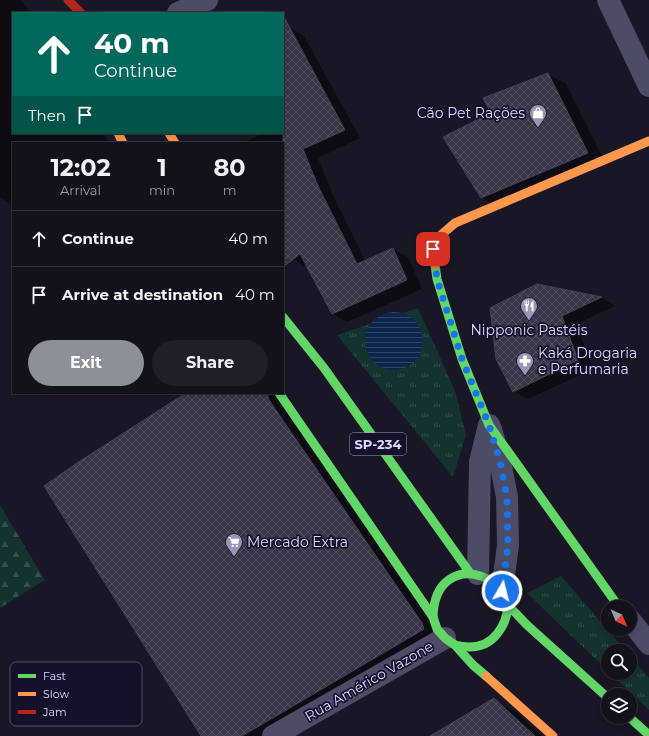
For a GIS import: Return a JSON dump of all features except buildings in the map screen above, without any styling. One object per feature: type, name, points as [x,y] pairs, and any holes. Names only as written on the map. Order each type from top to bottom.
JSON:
[{"type":"main road","points":[[69,1],[72,12]]},
{"type":"main road","points":[[69,1],[80,12]]},
{"type":"main road","points":[[614,600],[489,425],[462,359],[441,294],[437,279],[433,249],[441,235],[455,223],[649,141]]},
{"type":"main road","name":"SP-234","points":[[284,318],[324,368],[474,574],[494,582],[527,625],[601,692]]},
{"type":"main road","points":[[280,394],[433,617],[437,629],[473,665],[503,690],[553,736]]},
{"type":"main road","points":[[433,617],[433,604],[438,592],[446,582],[458,576],[474,574]]},
{"type":"main road","points":[[450,642],[471,648],[486,644],[499,634],[506,619],[504,597]]},
{"type":"main road","points":[[637,724],[649,735]]},
{"type":"street","points":[[180,12],[207,0]]},
{"type":"street","points":[[608,0],[649,86]]},
{"type":"street","points":[[474,574],[480,462],[489,425]]},
{"type":"street","points":[[489,425],[500,461],[507,497],[508,545],[504,597]]},
{"type":"street","points":[[637,629],[649,644]]},
{"type":"street","name":"Rua Américo Vazone","points":[[273,736],[450,642]]},
{"type":"green space","points":[[418,308],[455,391],[466,435],[453,477],[337,335]]},
{"type":"green space","points":[[0,505],[45,580],[0,608]]},
{"type":"green space","points":[[561,576],[601,622],[601,636],[613,636],[620,644],[601,644],[601,664],[527,593]]},
{"type":"green space","points":[[637,664],[649,678],[649,710],[637,699],[637,688],[626,688],[617,680],[637,680]]},
{"type":"water","points":[[394,312],[405,314],[418,325],[421,330],[423,341],[421,352],[410,365],[405,368],[394,370],[383,368],[370,357],[367,352],[365,341],[367,330],[378,317],[383,314]]},
{"type":"traffic: fast","points":[[435,265],[437,279],[462,359],[489,425],[614,600]]},
{"type":"traffic: fast","points":[[284,318],[324,368],[470,573]]},
{"type":"traffic: fast","points":[[280,394],[433,617],[437,629],[486,676]]},
{"type":"traffic: fast","points":[[433,617],[438,593],[450,579],[465,574],[482,576],[496,585],[505,598],[506,615],[497,634],[493,639],[483,645],[472,647],[455,645]]},
{"type":"traffic: fast","points":[[506,603],[527,625],[601,692]]},
{"type":"traffic: fast","points":[[637,724],[649,735]]},
{"type":"traffic: slow","points":[[118,134],[122,142]]},
{"type":"traffic: slow","points":[[170,134],[174,142]]},
{"type":"traffic: slow","points":[[435,265],[433,249],[441,235],[455,223],[649,141]]},
{"type":"traffic: slow","points":[[486,676],[553,736]]},
{"type":"traffic: jam","points":[[68,0],[80,12]]},
{"type":"place","name":"Cão Pet Rações","points":[[538,128]]},
{"type":"place","name":"Nipponic Pastéis","points":[[529,321]]},
{"type":"place","name":"Kaká Drogaria e Perfumaria","points":[[525,376]]},
{"type":"place","name":"Mercado Extra","points":[[234,557]]},
{"type":"route","points":[[433,249],[437,279],[462,359],[489,425],[500,461],[507,497],[508,545],[502,591]]}]
